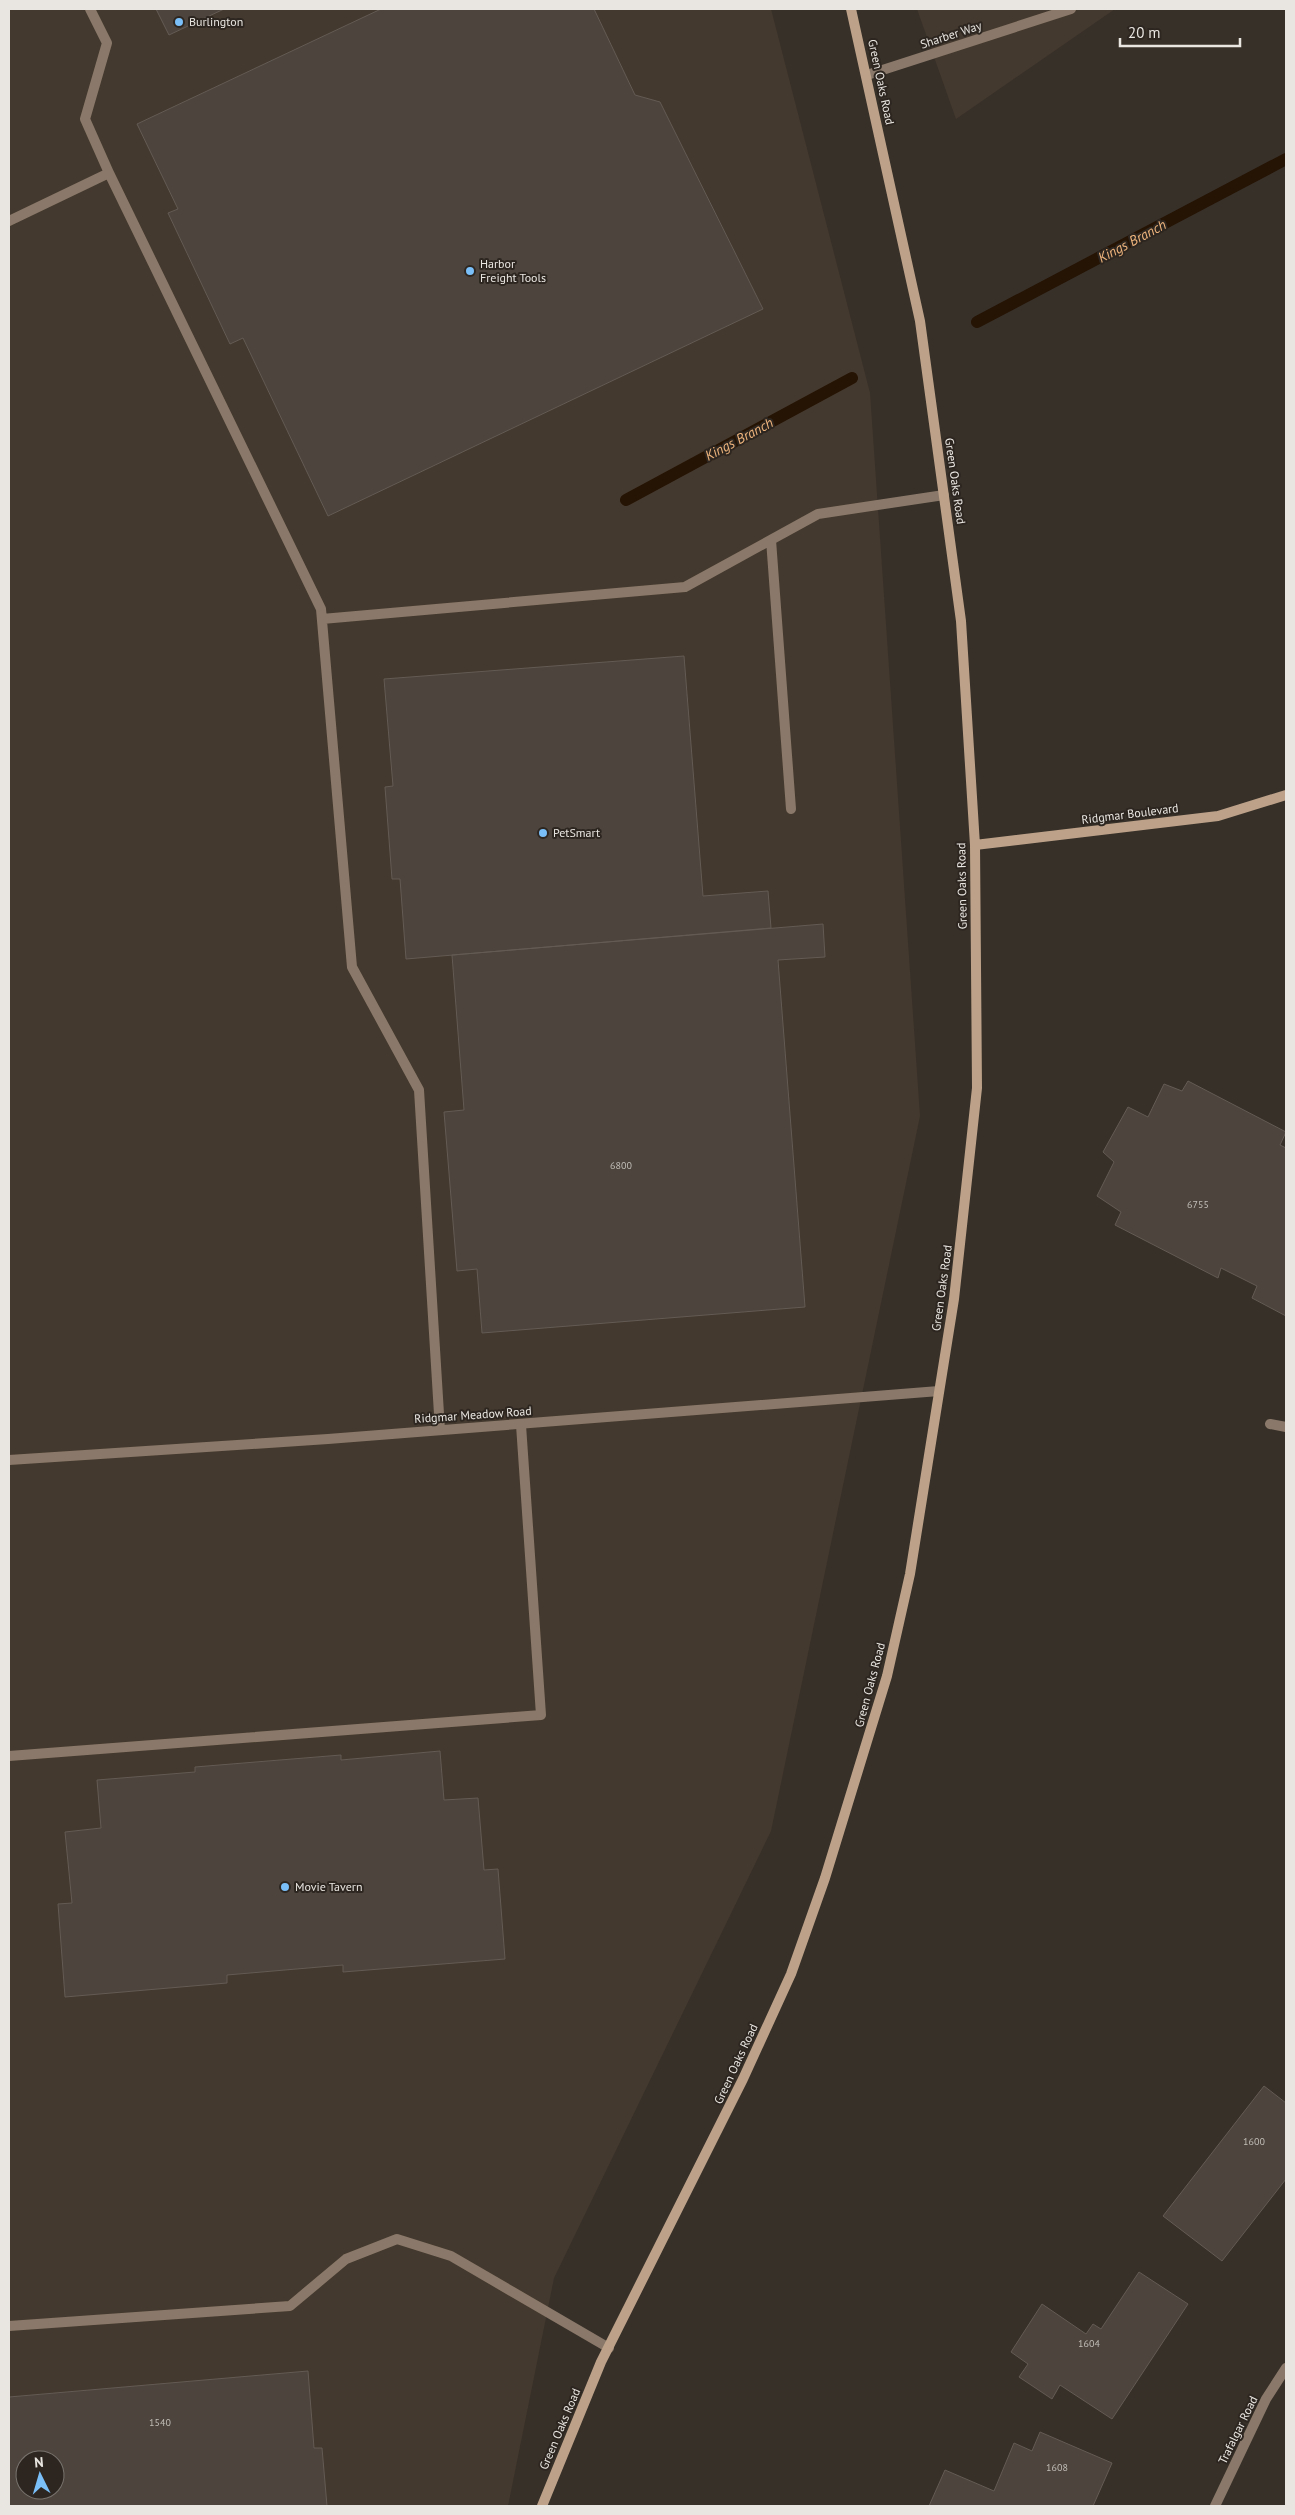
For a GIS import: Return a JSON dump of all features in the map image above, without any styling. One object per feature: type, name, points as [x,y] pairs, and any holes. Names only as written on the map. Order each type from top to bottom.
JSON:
[{"type":"main road","name":"Green Oaks Road","points":[[542,2506],[609,2348],[744,2079],[791,1974],[825,1878],[887,1676],[910,1574],[954,1299],[977,1088],[975,845],[961,621],[920,321],[852,9]]},
{"type":"main road","name":"Ridgmar Boulevard","points":[[975,845],[1218,816],[1286,795]]},
{"type":"street","points":[[90,9],[107,43],[85,118],[109,174],[321,610],[352,967],[419,1090],[440,1430]]},
{"type":"street","name":"Sharber Way","points":[[867,75],[1071,9]]},
{"type":"street","points":[[9,221],[109,174]]},
{"type":"street","points":[[322,619],[685,587],[818,514],[944,495]]},
{"type":"street","points":[[770,540],[791,809]]},
{"type":"street","name":"Ridgmar Meadow Road","points":[[9,1460],[440,1430],[939,1391]]},
{"type":"street","points":[[9,1756],[541,1715],[520,1424]]},
{"type":"street","points":[[1270,1424],[1286,1427]]},
{"type":"street","points":[[9,2326],[290,2306],[346,2259],[397,2239],[451,2256],[609,2348]]},
{"type":"street","name":"Trafalgar Road","points":[[1215,2506],[1266,2399],[1286,2368]]},
{"type":"shaded area","points":[[9,9],[771,9],[870,393],[920,1116],[771,1831],[554,2278],[508,2506],[9,2506]]},
{"type":"shaded area","points":[[917,9],[1115,9],[956,119]]},
{"type":"building","name":"Burlington","points":[[156,9],[224,9],[169,35]]},
{"type":"building","name":"Harbor Freight Tools","points":[[381,9],[594,9],[635,95],[660,102],[763,309],[328,516],[243,338],[230,344],[168,213],[178,209],[137,124]]},
{"type":"building","name":"PetSmart","points":[[684,656],[703,896],[768,891],[771,928],[406,959],[400,879],[392,879],[385,787],[393,786],[384,679]]},
{"type":"building","points":[[823,924],[825,957],[778,960],[805,1307],[482,1333],[477,1269],[457,1271],[444,1112],[464,1110],[452,955]]},
{"type":"building","points":[[1188,1081],[1286,1132],[1280,1145],[1286,1148],[1286,1316],[1252,1298],[1257,1286],[1221,1268],[1218,1278],[1115,1225],[1121,1212],[1097,1196],[1114,1162],[1103,1152],[1128,1107],[1148,1117],[1164,1084],[1182,1091]]},
{"type":"building","name":"Movie Tavern","points":[[440,1751],[444,1800],[478,1798],[484,1870],[498,1869],[505,1959],[343,1972],[343,1965],[227,1975],[227,1983],[65,1997],[58,1904],[72,1903],[65,1832],[101,1828],[97,1780],[195,1772],[195,1767],[341,1755],[341,1760]]},
{"type":"building","points":[[1264,2086],[1286,2103],[1286,2179],[1222,2261],[1163,2216]]},
{"type":"building","points":[[1139,2272],[1188,2304],[1112,2419],[1060,2385],[1052,2399],[1019,2377],[1028,2364],[1011,2352],[1042,2304],[1086,2334],[1093,2324],[1101,2329]]},
{"type":"building","points":[[308,2371],[314,2448],[322,2448],[327,2506],[9,2506],[9,2397]]},
{"type":"building","points":[[1040,2432],[1112,2463],[1093,2506],[929,2506],[945,2470],[994,2491],[1014,2443],[1032,2451]]},
{"type":"waterway","name":"Kings Branch","points":[[977,322],[1286,159]]},
{"type":"waterway","name":"Kings Branch","points":[[626,500],[852,378]]},
{"type":"place","name":"Burlington","points":[[179,22]]},
{"type":"place","name":"Harbor Freight Tools","points":[[470,271]]},
{"type":"place","name":"PetSmart","points":[[543,833]]},
{"type":"place","name":"Movie Tavern","points":[[285,1887]]}]
